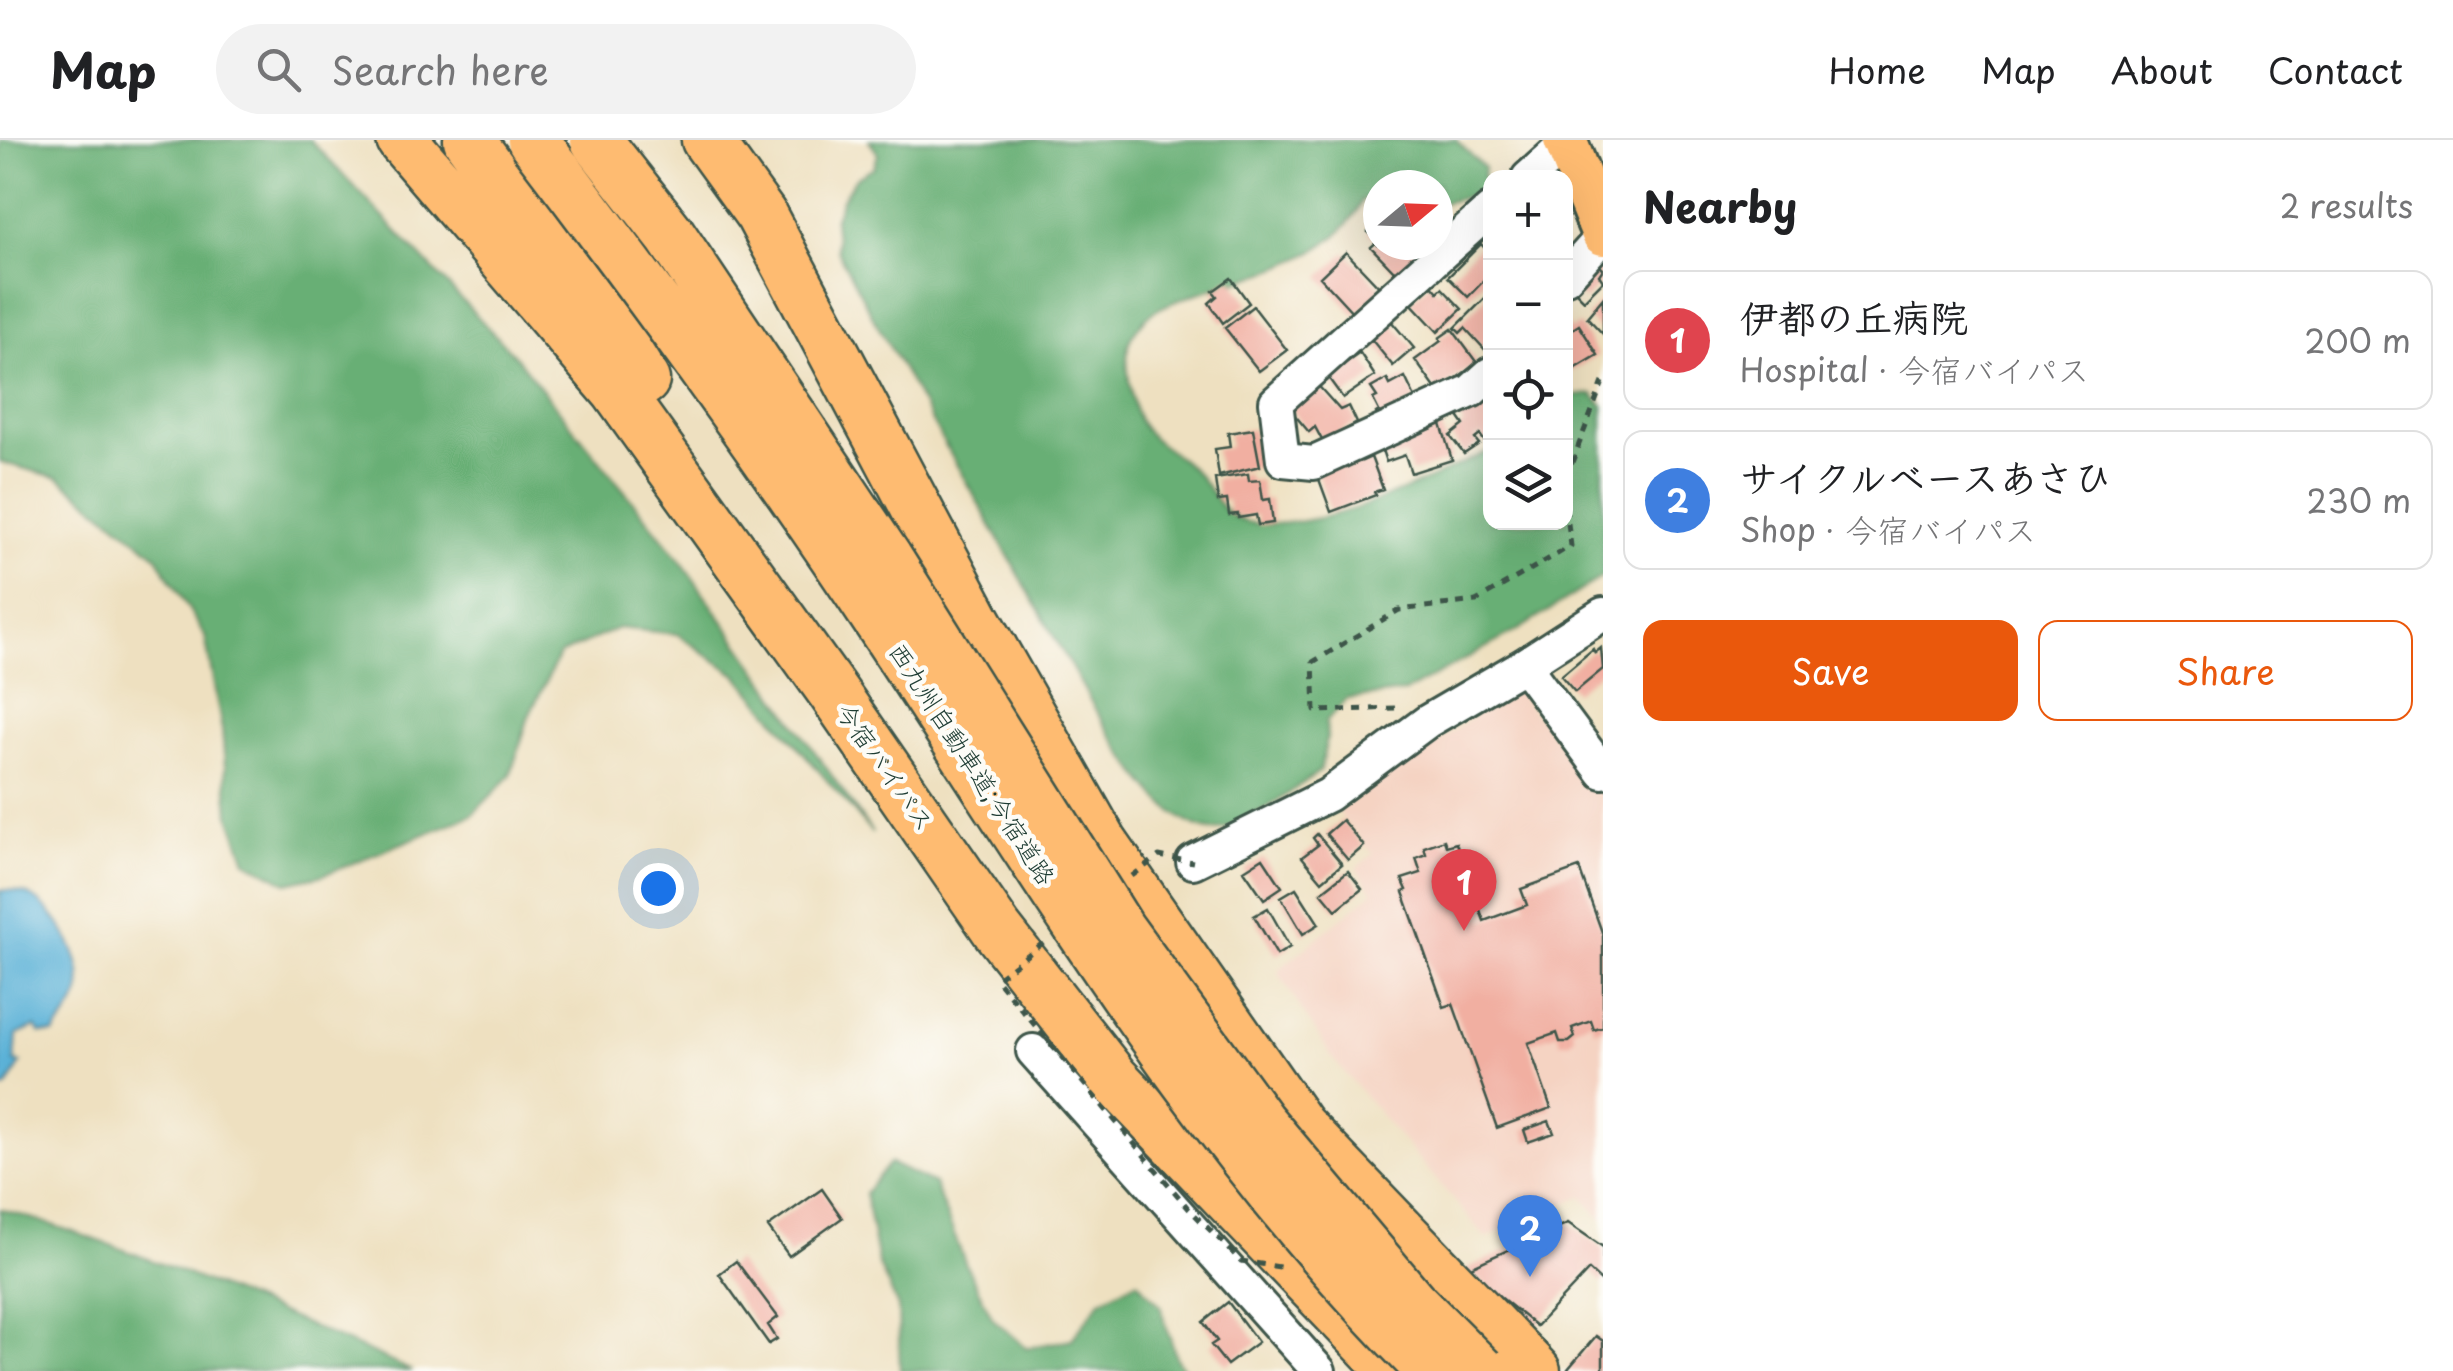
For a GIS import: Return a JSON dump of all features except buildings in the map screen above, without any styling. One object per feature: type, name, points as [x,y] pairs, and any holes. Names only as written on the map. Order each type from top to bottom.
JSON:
[{"type":"highway","name":"今宿バイパス","points":[[402,140],[616,390],[833,692],[998,931],[1113,1078],[1394,1371]]},
{"type":"highway","points":[[468,140],[626,351],[833,692]]},
{"type":"highway","name":"西九州自動車道;今宿道路","points":[[533,140],[630,266],[869,607],[1095,954],[1237,1150],[1392,1331],[1432,1371]]},
{"type":"highway","name":"西九州自動車道;今宿道路","points":[[596,140],[671,236],[887,559],[1120,930],[1259,1121],[1412,1303],[1480,1371]]},
{"type":"highway","points":[[675,140],[708,185],[778,303],[897,528],[974,616]]},
{"type":"highway","points":[[707,140],[761,215],[974,616],[1103,844],[1299,1126],[1534,1371]]},
{"type":"main road","points":[[1566,141],[1603,235]]},
{"type":"street","points":[[1536,170],[1566,141]]},
{"type":"street","points":[[1483,216],[1276,402],[1283,460],[1314,463],[1471,391],[1483,380]]},
{"type":"street","points":[[1573,269],[1603,235]]},
{"type":"street","points":[[1193,862],[1328,795],[1428,721],[1603,614]]},
{"type":"street","points":[[1524,665],[1603,772]]},
{"type":"street","points":[[1033,1051],[1318,1371]]},
{"type":"path","points":[[1573,460],[1603,382]]},
{"type":"path","points":[[1397,708],[1315,711],[1313,662],[1399,610],[1476,601],[1572,546],[1569,530]]},
{"type":"shaded area","points":[[1515,688],[1603,797],[1603,1221],[1582,1196],[1486,1238],[1333,1059],[1277,971],[1373,892],[1356,868],[1373,854],[1337,811]]},
{"type":"green space","points":[[0,140],[310,140],[515,356],[678,557],[872,833],[738,676],[677,634],[618,628],[559,655],[529,716],[510,776],[472,815],[323,875],[287,883],[246,861],[229,813],[222,730],[205,636],[156,555],[59,478],[0,462]]},
{"type":"green space","points":[[869,140],[1456,140],[1484,168],[1483,184],[1476,195],[1453,200],[1453,170],[1363,170],[1363,200],[1333,238],[1288,263],[1176,301],[1149,315],[1131,338],[1127,354],[1139,420],[1161,445],[1188,465],[1224,509],[1240,520],[1269,524],[1327,516],[1383,499],[1483,454],[1483,530],[1573,530],[1573,396],[1593,394],[1603,406],[1603,576],[1520,629],[1405,692],[1347,699],[1326,722],[1320,771],[1267,808],[1236,824],[1210,830],[1193,825],[1176,815],[1145,784],[1098,714],[837,250],[834,220],[843,197],[856,178],[874,167],[878,154]]},
{"type":"green space","points":[[889,1163],[934,1184],[966,1265],[993,1319],[1027,1348],[1072,1339],[1101,1300],[1137,1281],[1160,1305],[1177,1360],[1185,1371],[900,1371],[898,1307],[878,1263],[865,1193]]},
{"type":"green space","points":[[0,1209],[157,1262],[412,1371],[0,1371]]},
{"type":"water","points":[[0,890],[27,894],[51,913],[75,953],[81,981],[75,1004],[54,1034],[40,1033],[35,1027],[17,1035],[15,1062],[21,1063],[7,1087],[0,1089]]},
{"type":"place","name":"伊都の丘病院","points":[[1464,931]]},
{"type":"place","name":"サイクルベースあさひ","points":[[1530,1277]]}]
